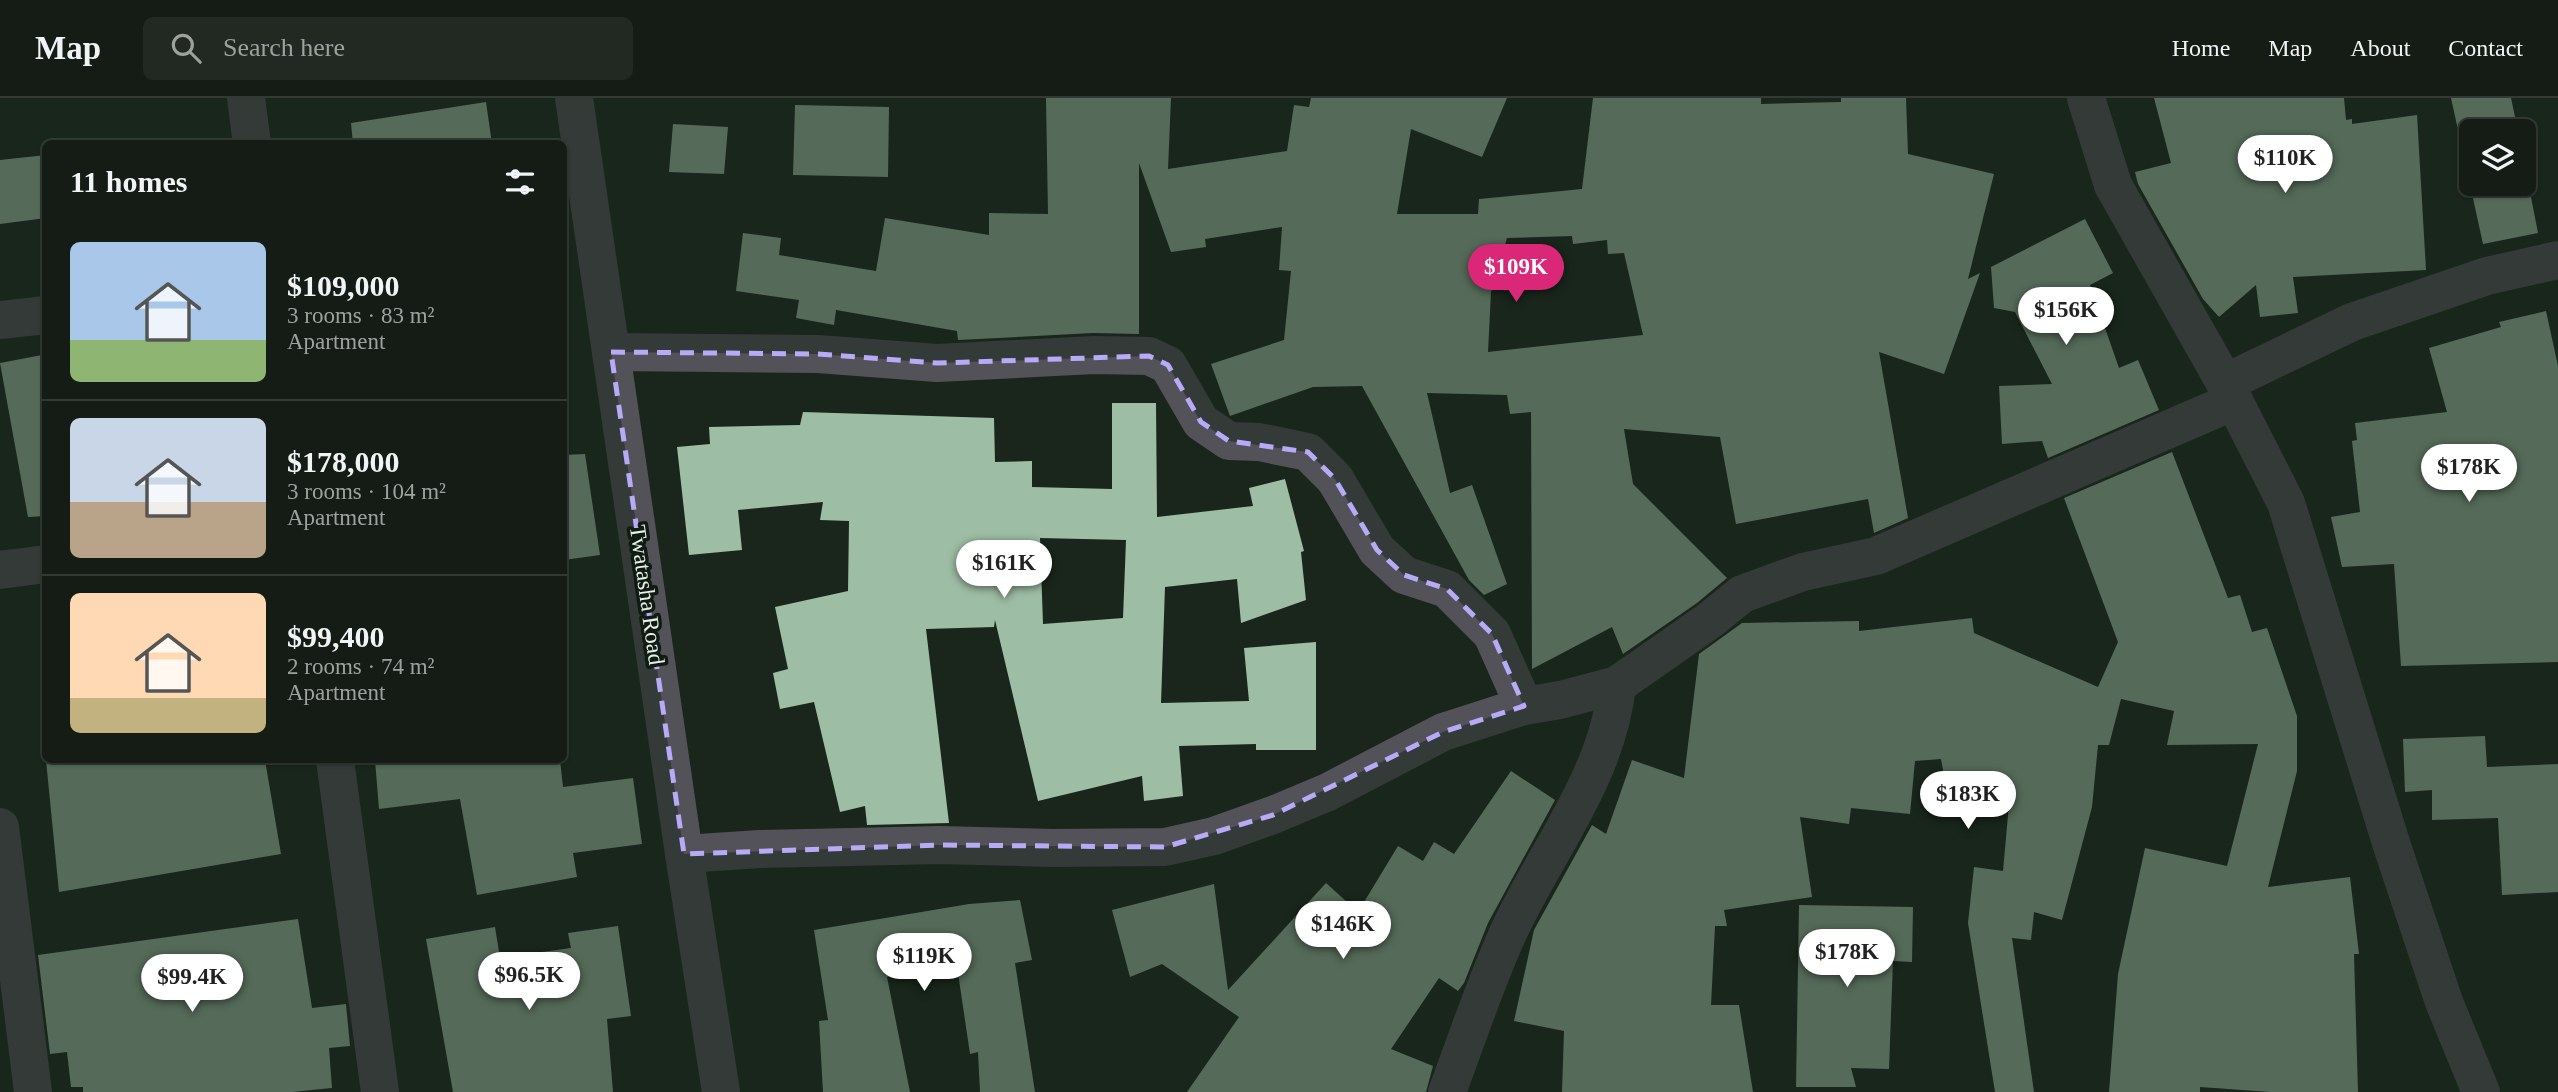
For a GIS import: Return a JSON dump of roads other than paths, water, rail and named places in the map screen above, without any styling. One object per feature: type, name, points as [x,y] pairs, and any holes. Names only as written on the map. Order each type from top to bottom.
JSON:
[{"type":"street","points":[[246,98],[251,140]]},
{"type":"street","name":"Twatasha Road","points":[[574,98],[721,1092]]},
{"type":"street","points":[[2086,98],[2113,185],[2230,392],[2286,503],[2400,872],[2444,1002],[2480,1092]]},
{"type":"street","points":[[684,853],[939,845],[1165,847],[1214,836],[1328,792],[1443,732],[1524,706],[1560,701],[1617,685],[1710,620],[1742,594],[1803,572],[1876,556],[2230,392],[2352,322],[2487,276],[2558,260]]},
{"type":"street","points":[[0,320],[42,315]]},
{"type":"street","points":[[611,352],[818,354],[937,363],[1094,355],[1149,356],[1168,365],[1201,422],[1229,441],[1259,442],[1308,452],[1335,479],[1377,550],[1404,575],[1447,589],[1492,634],[1524,706]]},
{"type":"street","points":[[0,570],[42,565]]},
{"type":"street","points":[[1447,1092],[1508,933],[1595,770],[1614,714],[1617,685]]},
{"type":"street","points":[[335,763],[380,1092]]},
{"type":"street","points":[[0,827],[33,1092]]}]
